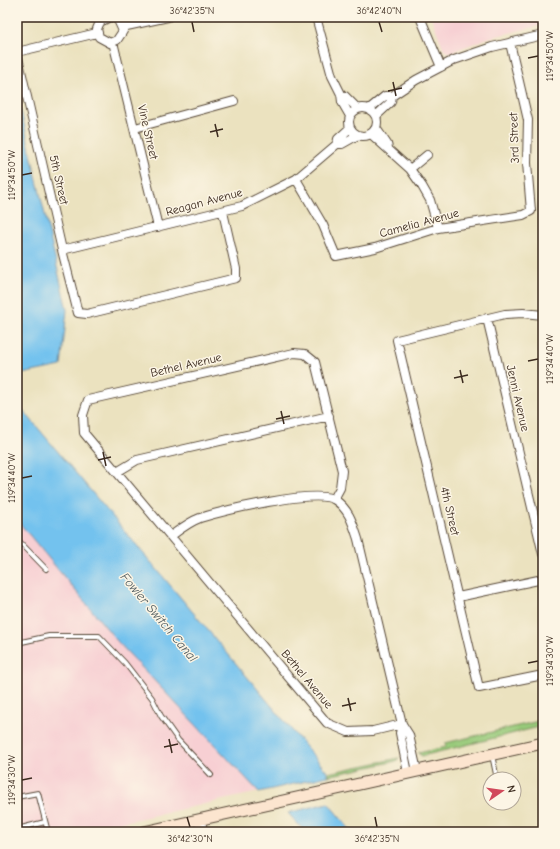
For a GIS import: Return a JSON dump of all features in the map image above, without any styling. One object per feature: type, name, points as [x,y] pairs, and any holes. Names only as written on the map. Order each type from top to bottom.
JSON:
[{"type":"main road","points":[[144,832],[543,743]]},
{"type":"street","points":[[109,17],[118,20],[122,27],[120,38],[113,42],[102,40],[97,33],[100,22],[109,17]]},
{"type":"street","points":[[122,27],[168,17]]},
{"type":"street","points":[[316,17],[326,57],[341,94],[342,102],[350,116],[350,128],[358,135],[364,136],[374,131]]},
{"type":"street","points":[[420,17],[440,67]]},
{"type":"street","points":[[17,52],[97,33]]},
{"type":"street","points":[[350,116],[358,109],[369,108],[386,96],[392,96],[416,80],[440,67],[474,53],[543,35]]},
{"type":"street","name":"Vine Street","points":[[113,42],[158,227]]},
{"type":"street","name":"3rd Street","points":[[510,43],[528,120],[527,163],[531,211]]},
{"type":"street","name":"5th Street","points":[[17,52],[62,250],[78,313],[87,314],[236,278],[236,269],[223,212]]},
{"type":"street","points":[[341,94],[358,109]]},
{"type":"street","points":[[392,96],[390,102],[376,116],[374,131],[384,147],[388,148],[410,169],[430,200],[438,228]]},
{"type":"street","points":[[135,128],[234,101]]},
{"type":"street","points":[[369,108],[376,116]]},
{"type":"street","name":"Reagan Avenue","points":[[62,250],[223,212],[263,197],[296,180],[337,144],[338,139],[350,128]]},
{"type":"street","name":"Reagan Avenue","points":[[337,144],[342,144],[358,135]]},
{"type":"street","points":[[410,169],[427,156]]},
{"type":"street","name":"Camelia Avenue","points":[[296,180],[323,225],[336,256],[375,248],[438,228],[523,215],[531,211]]},
{"type":"street","points":[[487,318],[523,313],[543,315]]},
{"type":"street","name":"4th Street","points":[[487,318],[397,340],[479,688],[543,675]]},
{"type":"street","name":"Jenni Avenue","points":[[487,318],[543,554]]},
{"type":"street","name":"Bethel Avenue","points":[[334,499],[340,488],[342,471],[315,362],[305,354],[294,353],[88,400],[82,415],[84,433],[326,722],[348,732],[373,731],[402,724]]},
{"type":"street","points":[[117,472],[137,460],[329,416]]},
{"type":"street","points":[[171,536],[198,518],[294,496],[318,496],[334,499],[350,516],[358,539],[402,724],[400,733],[413,772]]},
{"type":"street","points":[[458,597],[543,579]]},
{"type":"street","points":[[200,820],[202,832]]},
{"type":"lane","points":[[17,539],[46,569]]},
{"type":"lane","points":[[17,643],[49,636],[99,636],[107,642],[125,663],[152,698],[161,716],[178,740],[211,775]]},
{"type":"lane","points":[[492,754],[495,771]]},
{"type":"lane","points":[[17,797],[38,793],[48,832]]},
{"type":"lane","points":[[17,828],[45,822]]},
{"type":"shaded area","points":[[431,17],[543,17],[543,25],[488,38],[449,53],[444,50]]},
{"type":"shaded area","points":[[17,520],[118,642],[259,792],[79,832],[17,832]]},
{"type":"green space","points":[[543,720],[543,726],[422,756],[418,753],[446,747],[445,743]]},
{"type":"green space","points":[[399,758],[396,761],[328,776],[328,773]]},
{"type":"water","points":[[17,94],[67,310],[61,366],[17,375]]},
{"type":"water","name":"Fowler Switch Canal","points":[[17,403],[328,773],[328,776],[259,792],[118,642],[17,520]]},
{"type":"water","points":[[328,803],[352,832],[305,832],[288,813]]}]
